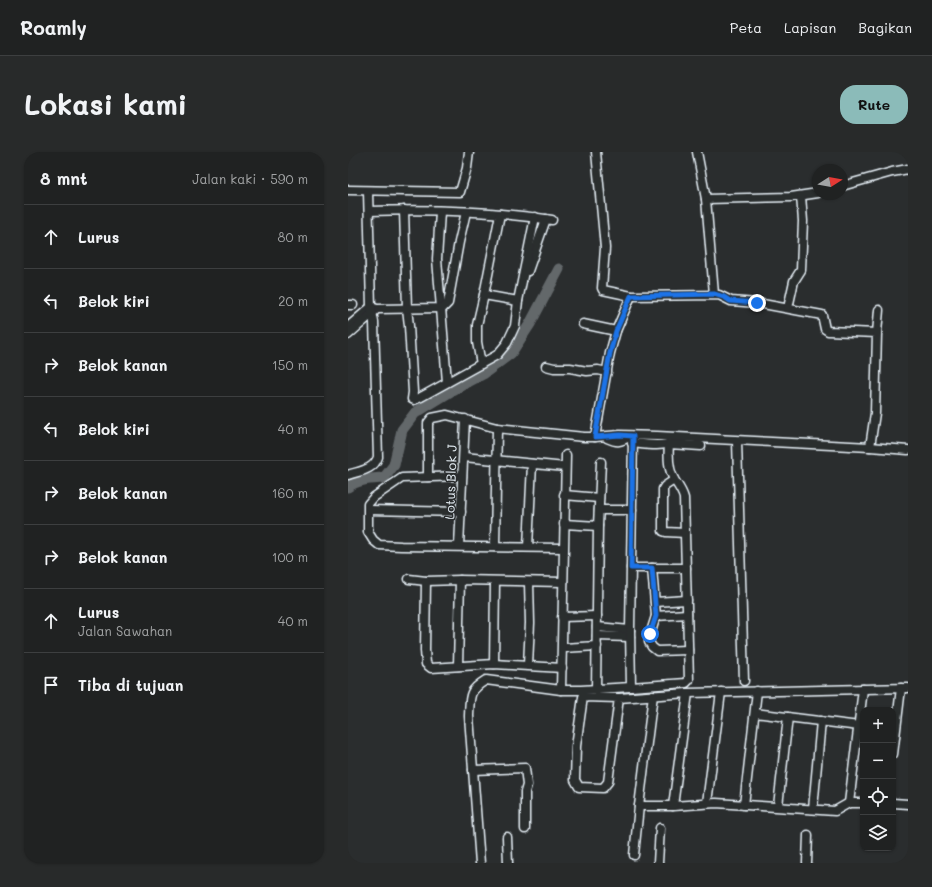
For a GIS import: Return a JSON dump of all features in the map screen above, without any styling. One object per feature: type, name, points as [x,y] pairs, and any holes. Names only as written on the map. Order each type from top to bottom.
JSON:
[{"type":"street","points":[[348,190],[460,192],[467,168],[469,152]]},
{"type":"street","points":[[596,152],[605,248],[603,290],[631,296],[719,295],[730,301],[757,303],[822,315],[825,329],[828,330],[877,334]]},
{"type":"street","points":[[697,152],[706,199],[719,295]]},
{"type":"street","points":[[848,184],[908,169]]},
{"type":"street","points":[[348,475],[372,467],[378,457],[368,191]]},
{"type":"street","points":[[706,199],[791,197],[812,194]]},
{"type":"street","points":[[788,308],[794,281],[801,265],[803,221],[801,196]]},
{"type":"street","points":[[369,211],[404,210],[466,212],[549,219],[527,275],[522,281]]},
{"type":"street","points":[[404,210],[407,308],[413,392],[412,399],[414,400],[497,355],[507,343],[515,326],[518,302],[534,218]]},
{"type":"street","points":[[440,212],[437,259],[446,382]]},
{"type":"street","points":[[348,328],[373,310],[441,308],[446,306],[448,303],[466,212]]},
{"type":"street","points":[[480,364],[477,342],[477,325],[500,214]]},
{"type":"street","points":[[484,295],[518,302]]},
{"type":"street","points":[[595,437],[610,353],[618,327],[631,296]]},
{"type":"street","points":[[348,335],[373,310]]},
{"type":"street","points":[[870,447],[875,413],[879,310]]},
{"type":"street","points":[[583,324],[618,327]]},
{"type":"street","points":[[546,366],[554,368],[570,368],[587,371],[598,370],[607,372]]},
{"type":"street","points":[[428,477],[428,423],[432,418],[446,415],[497,428],[604,437],[617,442],[632,438],[675,437],[908,450]]},
{"type":"street","name":"Lotus Blok J","points":[[459,546],[465,419]]},
{"type":"street","points":[[494,547],[497,428]]},
{"type":"street","points":[[480,863],[469,716],[470,696],[475,687],[486,680],[561,690],[596,690],[686,683],[689,680],[684,498],[669,468],[669,444],[675,437]]},
{"type":"street","points":[[632,438],[664,445],[701,446]]},
{"type":"street","points":[[631,687],[630,633],[632,438]]},
{"type":"street","points":[[738,441],[744,681]]},
{"type":"street","points":[[561,690],[566,456]]},
{"type":"street","points":[[464,457],[565,467]]},
{"type":"street","points":[[596,690],[598,526],[601,462]]},
{"type":"street","points":[[528,547],[532,464]]},
{"type":"street","points":[[462,476],[402,478],[374,497],[368,504],[368,532],[379,545],[563,548]]},
{"type":"street","points":[[674,480],[664,486],[663,489],[663,531],[685,533]]},
{"type":"street","points":[[564,495],[599,498]]},
{"type":"street","points":[[369,510],[461,512]]},
{"type":"street","points":[[599,510],[632,510]]},
{"type":"street","points":[[564,524],[598,526]]},
{"type":"street","points":[[631,568],[686,568]]},
{"type":"street","points":[[652,568],[656,616],[650,634],[650,642],[652,647],[657,651],[688,650]]},
{"type":"street","points":[[409,579],[426,581],[460,580],[495,582],[563,582]]},
{"type":"street","points":[[458,666],[460,580]]},
{"type":"street","points":[[426,581],[425,650],[426,664],[431,668],[494,664],[562,668]]},
{"type":"street","points":[[494,664],[495,582]]},
{"type":"street","points":[[528,665],[530,623],[529,582]]},
{"type":"street","points":[[655,602],[687,600]]},
{"type":"street","points":[[656,616],[687,614]]},
{"type":"street","points":[[562,617],[597,616]]},
{"type":"street","points":[[597,628],[630,633]]},
{"type":"street","points":[[597,636],[630,633]]},
{"type":"street","points":[[563,648],[597,646]]},
{"type":"street","points":[[619,698],[608,782],[603,788],[579,787],[575,780],[576,746],[583,697],[619,698],[688,692],[904,688],[895,743]]},
{"type":"street","points":[[847,805],[863,689]]},
{"type":"street","points":[[744,805],[757,691]]},
{"type":"street","points":[[673,806],[688,692]]},
{"type":"street","points":[[707,804],[721,692]]},
{"type":"street","points":[[634,855],[654,695]]},
{"type":"street","points":[[755,713],[859,726]]},
{"type":"street","points":[[778,806],[788,717]]},
{"type":"street","points":[[813,806],[820,721]]},
{"type":"street","points":[[473,770],[525,768],[527,785],[525,792],[525,829]]},
{"type":"street","points":[[639,806],[707,804],[813,806],[860,803]]},
{"type":"street","points":[[896,803],[908,804]]},
{"type":"street","points":[[658,863],[660,828]]},
{"type":"street","points":[[807,863],[808,835]]},
{"type":"street","points":[[507,838],[508,863]]},
{"type":"waterway","points":[[348,487],[356,482],[384,478],[394,465],[402,430],[415,413],[483,374],[511,353],[530,324],[559,269]]},
{"type":"route","points":[[650,634],[656,616],[652,568],[631,568],[633,436],[620,435],[595,437],[610,353],[616,331],[631,296],[714,294],[724,297],[730,301],[757,303]]}]
